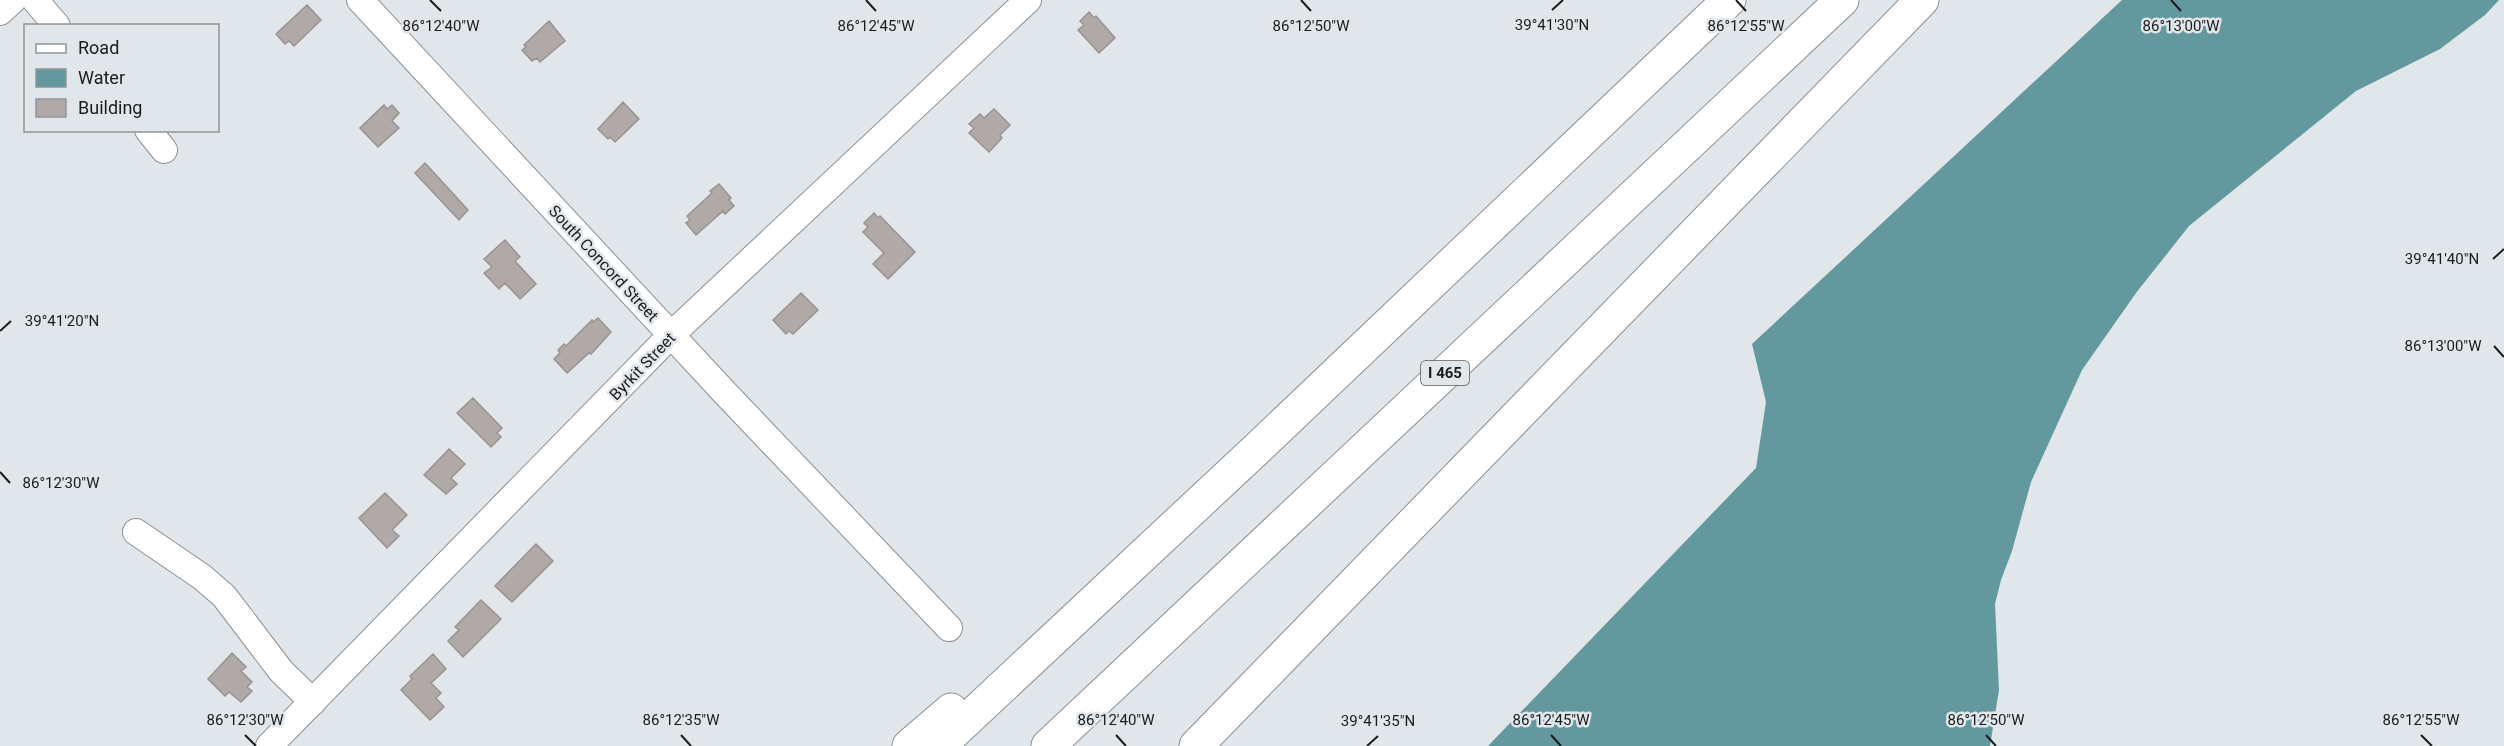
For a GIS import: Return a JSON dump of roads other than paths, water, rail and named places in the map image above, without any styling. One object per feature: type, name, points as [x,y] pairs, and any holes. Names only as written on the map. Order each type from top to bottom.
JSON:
[{"type":"highway","points":[[939,746],[1260,446],[1729,0]]},
{"type":"highway","name":"I 465","points":[[1048,746],[1842,0]]},
{"type":"highway","points":[[1196,746],[1922,0]]},
{"type":"highway","points":[[909,746],[1260,446]]},
{"type":"street","points":[[0,12],[13,0]]},
{"type":"street","points":[[35,0],[55,24]]},
{"type":"street","name":"South Concord Street","points":[[360,0],[671,335],[949,628]]},
{"type":"street","name":"Byrkit Street","points":[[269,746],[671,335],[1028,0]]},
{"type":"street","points":[[136,532],[202,577],[224,596],[281,671],[313,702]]},
{"type":"water","points":[[2122,0],[2499,0],[2485,15],[2440,49],[2356,91],[2189,226],[2136,293],[2082,370],[2031,482],[1995,604],[1999,690],[1990,746],[1488,746],[1756,468],[1766,402],[1752,344]]}]
